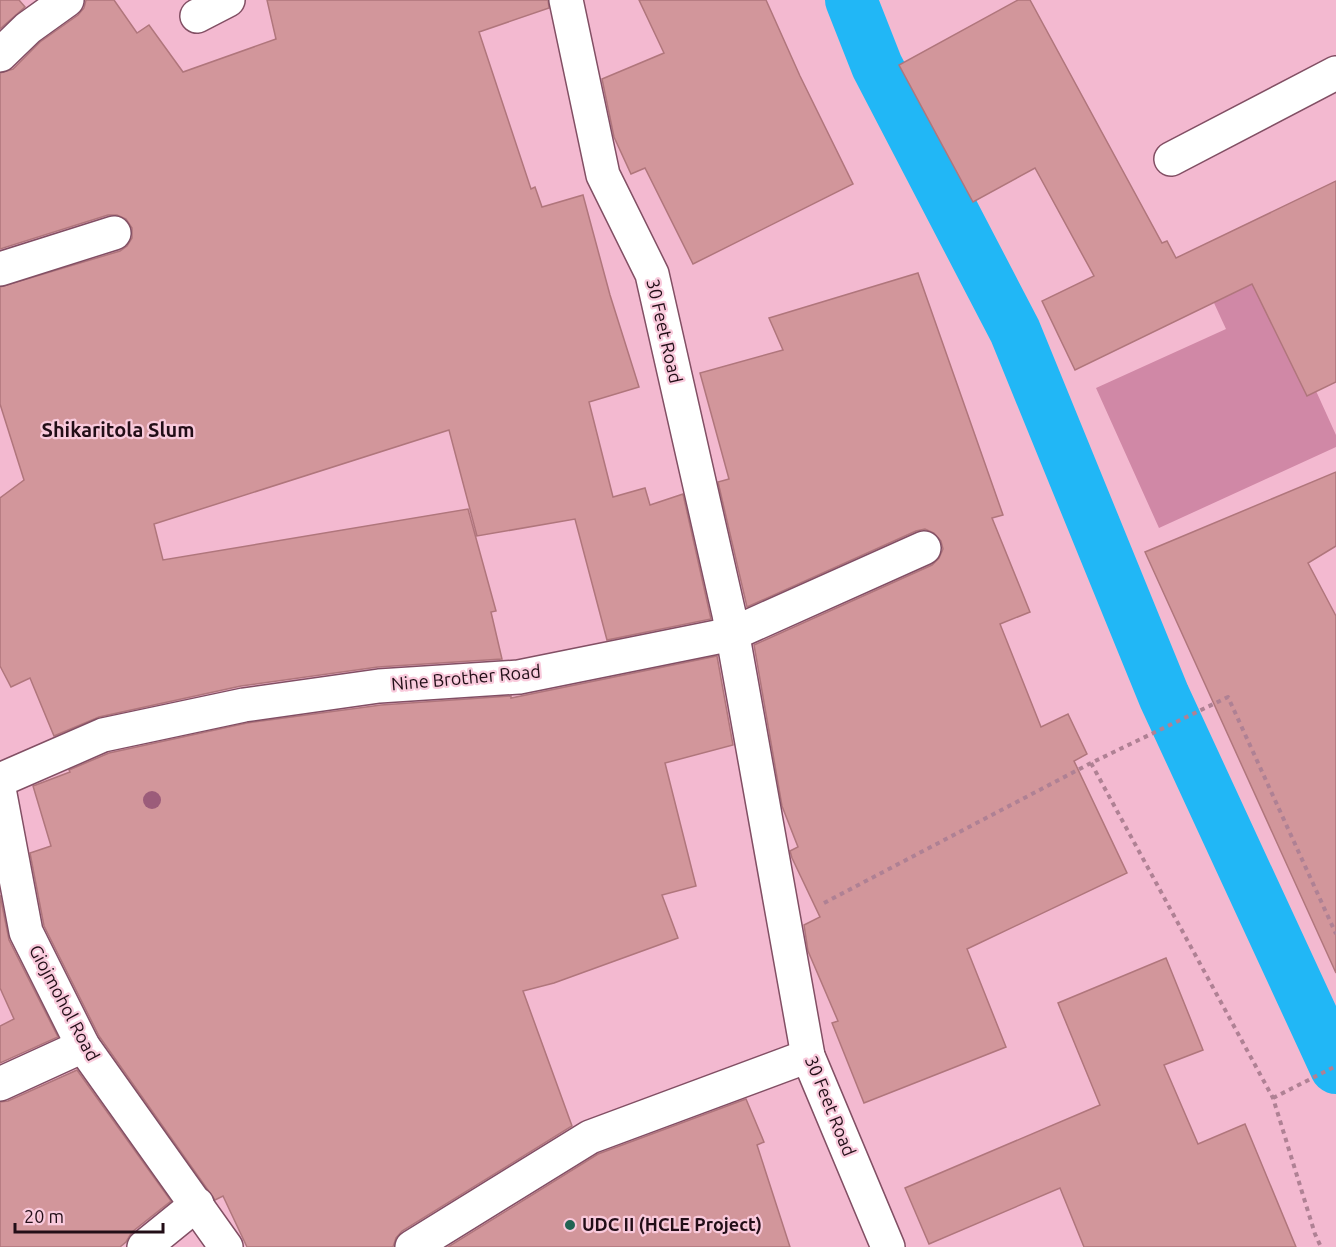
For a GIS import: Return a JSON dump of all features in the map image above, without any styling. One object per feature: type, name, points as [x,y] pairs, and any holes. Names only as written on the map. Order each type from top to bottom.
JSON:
[{"type":"street","points":[[0,55],[28,28],[67,0]]},
{"type":"street","points":[[197,16],[228,0]]},
{"type":"street","name":"30 Feet Road","points":[[566,0],[603,174],[652,274],[729,614],[808,1056],[888,1247]]},
{"type":"street","points":[[1172,159],[1336,73]]},
{"type":"street","points":[[0,269],[114,233]]},
{"type":"street","name":"Nine Brother Road","points":[[0,780],[103,735],[244,705],[379,686],[519,677],[732,634],[924,548]]},
{"type":"street","name":"Giojmohol Road","points":[[0,794],[26,932],[83,1046],[226,1247]]},
{"type":"street","points":[[0,1084],[83,1046]]},
{"type":"street","points":[[412,1247],[590,1137],[808,1056]]},
{"type":"street","points":[[144,1247],[197,1204]]},
{"type":"path","points":[[786,924],[846,890],[1092,763],[1228,697],[1336,934]]},
{"type":"path","points":[[1092,763],[1273,1098],[1321,1247]]},
{"type":"path","points":[[1273,1098],[1336,1066]]},
{"type":"shaded area","points":[[1243,230],[1336,435],[1336,447],[1159,528],[1096,388],[1226,329],[1191,253]]},
{"type":"building","points":[[0,0],[19,0],[25,7],[0,29]]},
{"type":"building","points":[[86,0],[114,0],[137,33],[149,25],[183,72],[276,39],[267,0],[548,0],[549,8],[479,32],[531,189],[535,187],[542,207],[583,195],[610,295],[639,387],[589,402],[613,497],[645,488],[650,505],[683,494],[711,619],[607,640],[575,519],[477,536],[449,430],[154,524],[163,560],[468,509],[496,611],[491,612],[502,659],[378,667],[241,686],[99,717],[54,736],[30,678],[11,687],[0,666],[0,498],[24,480],[0,404],[0,287],[120,251],[132,238],[132,228],[126,219],[117,215],[108,215],[0,249],[0,73],[13,69],[40,42],[78,15],[84,8]]},
{"type":"building","points":[[639,0],[766,0],[853,184],[693,264],[645,168],[631,174],[614,137],[602,79],[664,53]]},
{"type":"building","points":[[1018,0],[1030,0],[1162,243],[1167,241],[1176,258],[1336,181],[1336,382],[1307,396],[1252,284],[1075,370],[1042,301],[1094,276],[1035,168],[973,202],[899,65]]},
{"type":"building","points":[[918,273],[1003,515],[992,518],[1030,612],[1000,624],[1041,727],[1068,714],[1087,754],[1074,761],[1127,873],[967,949],[1006,1047],[864,1103],[832,1023],[838,1021],[808,951],[804,925],[820,917],[790,851],[798,847],[782,806],[754,645],[932,565],[939,558],[943,549],[941,541],[934,533],[925,529],[916,531],[747,607],[718,482],[729,479],[700,373],[783,350],[769,318]]},
{"type":"building","points":[[1336,472],[1336,546],[1308,563],[1336,616],[1336,973],[1145,552]]},
{"type":"building","points":[[717,656],[733,745],[665,763],[696,886],[662,895],[678,938],[554,983],[523,991],[572,1126],[402,1231],[393,1247],[247,1247],[223,1196],[215,1200],[99,1036],[44,926],[30,853],[51,846],[33,786],[70,772],[69,770],[109,753],[247,723],[381,705],[511,696],[511,698]]},
{"type":"building","points":[[0,895],[9,940],[58,1037],[0,1063],[0,1026],[14,1019],[0,988]]},
{"type":"building","points":[[1166,958],[1203,1050],[1164,1065],[1198,1144],[1245,1124],[1296,1247],[1084,1247],[1060,1188],[929,1244],[905,1188],[1100,1105],[1058,1003]]},
{"type":"building","points":[[77,1070],[171,1201],[132,1232],[120,1247],[0,1247],[0,1102],[8,1101]]},
{"type":"building","points":[[746,1099],[764,1142],[757,1145],[790,1247],[448,1247],[598,1154]]},
{"type":"waterway","points":[[851,0],[877,66],[1015,331],[1164,696],[1336,1068]]},
{"type":"place","name":"UDC II (HCLE Project)","points":[[570,1225]]},
{"type":"district","name":"Shikaritola Slum","points":[[118,430]]}]
